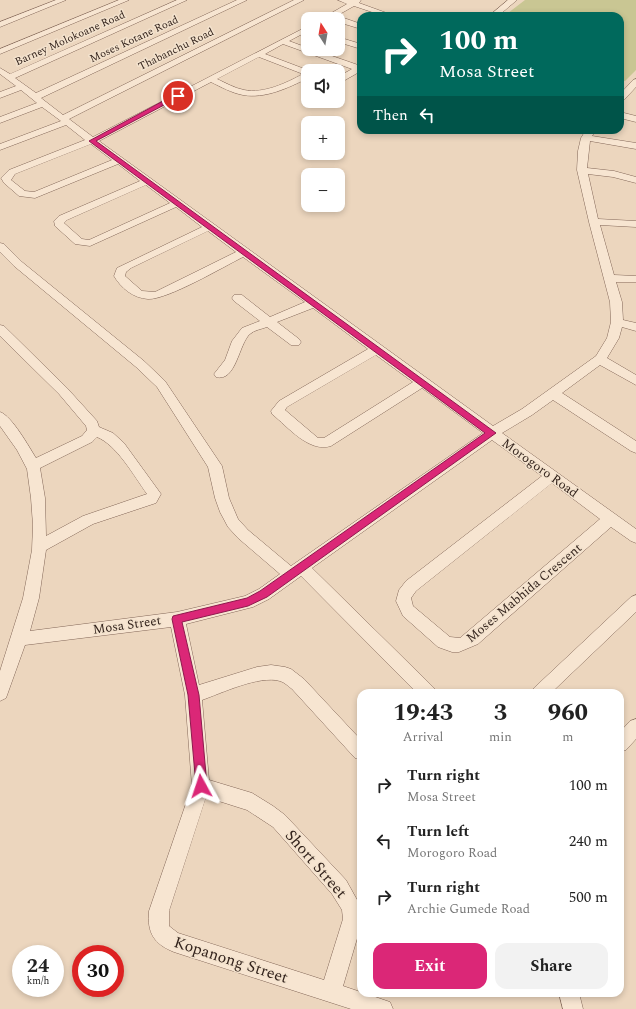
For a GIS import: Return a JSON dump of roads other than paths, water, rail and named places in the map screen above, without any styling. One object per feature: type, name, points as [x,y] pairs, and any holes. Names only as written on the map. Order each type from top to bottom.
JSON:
[{"type":"street","points":[[0,25],[62,0]]},
{"type":"street","points":[[0,52],[125,0]]},
{"type":"street","name":"Barney Molokoane Road","points":[[3,72],[183,0]]},
{"type":"street","name":"Moses Kotane Road","points":[[0,120],[243,0]]},
{"type":"street","name":"Thabanchu Road","points":[[0,147],[65,120],[300,0]]},
{"type":"street","points":[[342,0],[357,2],[381,12]]},
{"type":"street","points":[[498,12],[513,0]]},
{"type":"street","points":[[341,12],[357,2]]},
{"type":"street","points":[[345,22],[357,26]]},
{"type":"street","points":[[119,160],[35,195],[22,194],[6,180],[6,176],[12,172],[92,141],[301,32]]},
{"type":"street","points":[[345,41],[357,46]]},
{"type":"street","points":[[282,42],[357,67]]},
{"type":"street","points":[[258,54],[301,71]]},
{"type":"street","points":[[345,77],[357,70]]},
{"type":"street","name":"Morogoro Road","points":[[3,72],[92,141],[209,227],[551,477],[636,537]]},
{"type":"street","points":[[210,79],[243,92],[251,93],[285,87],[301,78]]},
{"type":"street","points":[[624,83],[635,85]]},
{"type":"street","points":[[624,95],[635,85]]},
{"type":"street","points":[[0,95],[22,87]]},
{"type":"street","points":[[624,116],[636,119]]},
{"type":"street","points":[[636,146],[588,134],[582,159],[582,170],[594,222],[611,278],[616,302],[617,322],[613,338],[600,359],[636,381]]},
{"type":"street","points":[[582,170],[614,174],[636,180]]},
{"type":"street","points":[[147,181],[64,218],[59,221],[59,226],[77,241],[88,243],[177,203]]},
{"type":"street","points":[[594,222],[636,224]]},
{"type":"street","points":[[209,227],[127,266],[121,270],[119,276],[141,295],[153,296],[163,293],[244,252]]},
{"type":"street","points":[[0,246],[18,264],[140,364],[161,384],[215,466],[222,498],[227,512],[243,534],[297,571],[424,689]]},
{"type":"street","points":[[611,278],[636,279]]},
{"type":"street","points":[[238,298],[295,342]]},
{"type":"street","points":[[220,374],[231,361],[241,335],[267,321],[314,303]]},
{"type":"street","points":[[617,322],[636,327]]},
{"type":"street","points":[[0,329],[63,391],[92,424],[94,430],[91,436],[87,439],[32,466]]},
{"type":"street","points":[[377,349],[283,404],[277,411],[313,441],[317,443],[326,443],[422,382]]},
{"type":"street","name":"Mosa Street","points":[[19,639],[177,619],[248,602],[264,594],[492,433],[527,412],[600,359]]},
{"type":"street","points":[[552,393],[636,448]]},
{"type":"street","points":[[0,417],[24,449],[32,466],[40,516],[40,546],[35,583],[19,639],[0,693]]},
{"type":"street","points":[[40,546],[80,523],[151,499],[154,496],[154,492],[119,446],[108,436],[94,430]]},
{"type":"street","name":"Moses Mabhida Crescent","points":[[551,477],[411,586],[404,594],[404,605],[408,611],[444,642],[450,645],[461,646],[472,639],[610,519]]},
{"type":"street","points":[[544,689],[636,602]]},
{"type":"street","name":"Kopanong Street","points":[[177,619],[193,695],[201,786],[159,911],[158,926],[161,933],[165,938],[174,942],[383,1009]]},
{"type":"street","points":[[193,695],[257,674],[271,672],[285,674],[298,684],[357,748]]},
{"type":"street","points":[[624,740],[636,727]]},
{"type":"street","name":"Short Street","points":[[201,786],[252,802],[267,812],[289,832],[347,897],[352,907],[353,918],[331,992]]},
{"type":"street","points":[[570,997],[572,1009]]}]
